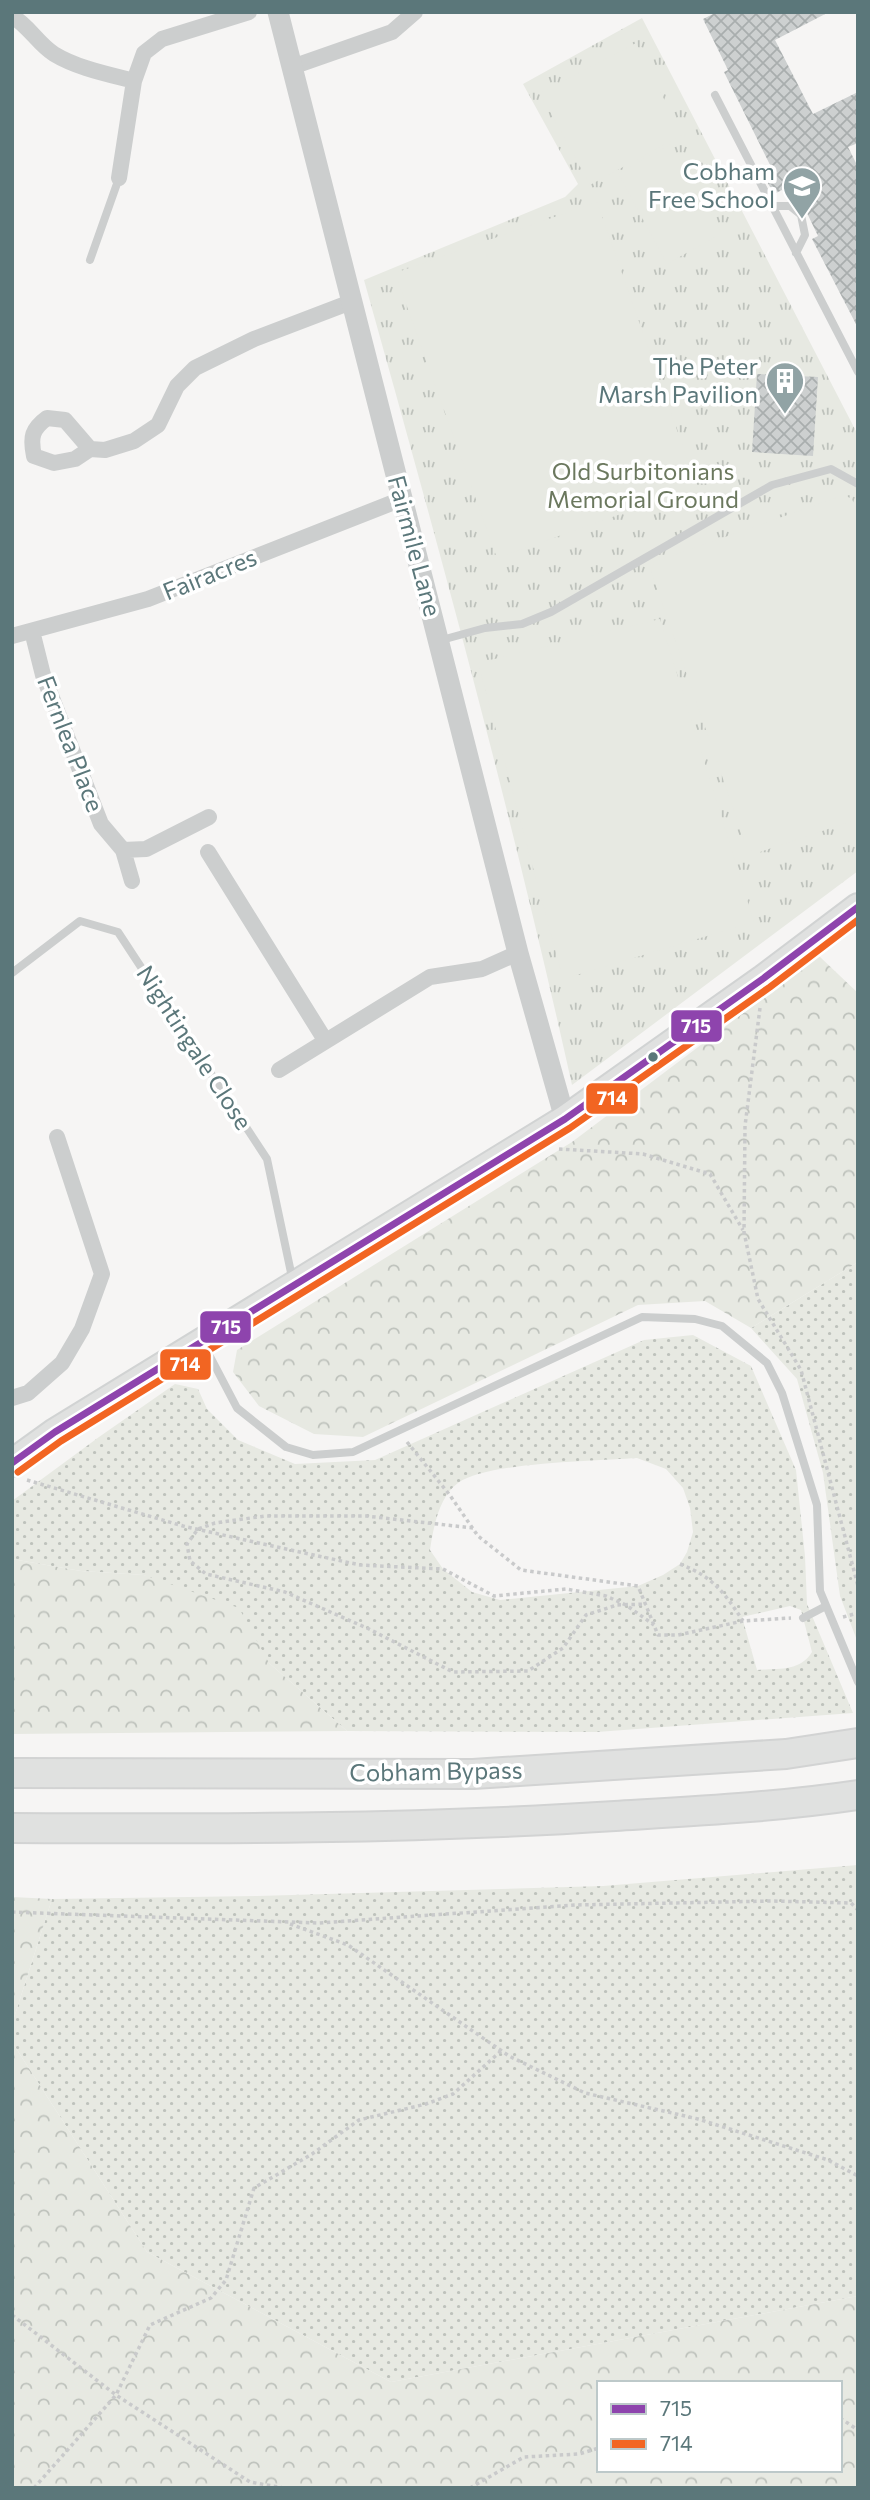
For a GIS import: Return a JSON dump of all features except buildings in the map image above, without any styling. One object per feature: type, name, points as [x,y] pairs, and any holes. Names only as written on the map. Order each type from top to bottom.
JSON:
[{"type":"highway","name":"Cobham Bypass","points":[[12,1773],[473,1774],[786,1754],[858,1743]]},
{"type":"highway","points":[[12,1828],[480,1825],[789,1805],[858,1795]]},
{"type":"main road","points":[[17,1471],[55,1432],[565,1119],[764,978],[858,907]]},
{"type":"street","points":[[119,178],[134,81],[144,53],[162,39],[249,12]]},
{"type":"street","name":"Fairmile Lane","points":[[278,12],[518,953],[565,1119]]},
{"type":"street","points":[[292,67],[392,32],[415,12]]},
{"type":"street","points":[[12,16],[24,23],[52,53],[91,69],[134,81]]},
{"type":"street","points":[[90,449],[105,450],[134,441],[158,425],[177,386],[195,368],[254,339],[351,302]]},
{"type":"street","name":"Fairacres","points":[[12,636],[148,600],[402,499]]},
{"type":"street","name":"Fernlea Place","points":[[32,631],[43,675],[101,824],[122,850],[132,881]]},
{"type":"street","points":[[122,850],[146,849],[209,817]]},
{"type":"street","points":[[208,852],[325,1040]]},
{"type":"street","points":[[279,1070],[430,977],[482,969],[518,953]]},
{"type":"street","points":[[12,1398],[28,1393],[62,1363],[82,1329],[102,1274],[57,1137]]},
{"type":"lane","points":[[715,95],[858,372]]},
{"type":"lane","points":[[90,260],[119,178]]},
{"type":"lane","points":[[772,206],[790,206],[801,215],[805,235],[796,253]]},
{"type":"lane","points":[[438,641],[485,628],[522,624],[551,612],[772,485],[831,469],[858,484]]},
{"type":"lane","name":"Nightingale Close","points":[[12,973],[80,921],[118,932],[267,1159],[294,1286]]},
{"type":"lane","points":[[202,1342],[237,1408],[286,1447],[313,1455],[353,1452],[642,1317],[695,1319],[722,1326],[767,1363],[782,1393],[817,1505],[820,1591],[858,1682]]},
{"type":"lane","points":[[803,1618],[826,1606]]},
{"type":"path","points":[[764,978],[744,1126],[744,1232],[758,1298],[801,1370],[858,1586]]},
{"type":"path","points":[[555,1149],[643,1154],[710,1174],[744,1232]]},
{"type":"path","points":[[410,1446],[449,1493],[478,1536],[521,1570],[638,1586],[658,1634],[678,1635],[743,1621],[803,1618]]},
{"type":"path","points":[[17,1471],[198,1529],[360,1565],[443,1569],[494,1596],[566,1589],[606,1596],[626,1605],[654,1625]]},
{"type":"path","points":[[473,1528],[366,1516],[265,1516],[215,1523],[198,1529],[187,1544],[190,1561],[206,1574],[285,1592],[369,1629],[453,1672],[528,1671],[563,1648],[586,1615],[617,1605],[646,1604]]},
{"type":"path","points":[[680,1564],[695,1570],[724,1591],[743,1621]]},
{"type":"path","points":[[839,1618],[858,1613]]},
{"type":"path","points":[[12,1912],[318,1923],[575,1905],[851,1903],[858,1910]]},
{"type":"path","points":[[285,1922],[348,1945],[501,2051],[585,2093],[698,2119],[828,2160],[858,2176]]},
{"type":"path","points":[[34,2488],[116,2395],[150,2325],[211,2298],[226,2280],[254,2188],[312,2154],[359,2120],[426,2104],[453,2094],[501,2051]]},
{"type":"path","points":[[12,2315],[116,2395],[250,2482],[284,2488]]},
{"type":"path","points":[[842,2419],[858,2430]]},
{"type":"path","points":[[470,2488],[524,2457],[579,2454],[597,2449]]},
{"type":"green space","name":"Old Surbitonians Memorial Ground","points":[[642,18],[858,435],[858,871],[572,1085],[525,882],[474,681],[364,280],[565,197],[578,184],[523,84]]},
{"type":"green space","points":[[636,43],[682,135],[590,185],[540,93]]},
{"type":"green space","points":[[671,144],[722,233],[667,264],[618,173]]},
{"type":"green space","points":[[597,202],[697,487],[497,558],[395,273]]},
{"type":"green space","points":[[844,495],[852,499],[858,514],[858,819],[757,853],[747,848],[651,571],[654,562]]},
{"type":"green space","points":[[660,619],[754,922],[563,979],[478,663]]},
{"type":"green space","points":[[819,956],[858,993],[858,1262],[751,1328],[705,1301],[638,1305],[363,1437],[314,1434],[259,1406],[233,1372],[237,1350],[572,1142]]},
{"type":"green space","points":[[858,1262],[858,1643],[840,1596],[823,1473],[797,1379],[751,1328]]},
{"type":"green space","points":[[693,1335],[751,1366],[796,1470],[807,1604],[853,1713],[597,1732],[347,1731],[269,1663],[144,1575],[81,1571],[12,1559],[12,1501],[175,1384],[198,1389],[207,1409],[238,1440],[295,1464],[375,1460],[644,1340]],"holes":[[[637,1458],[666,1469],[683,1488],[690,1508],[693,1532],[687,1552],[680,1564],[663,1575],[638,1586],[500,1600],[472,1592],[443,1569],[430,1550],[435,1523],[446,1496],[458,1483],[472,1476],[517,1467]],[[790,1606],[801,1610],[812,1652],[795,1666],[757,1670],[742,1617]]]},
{"type":"green space","points":[[12,1559],[81,1571],[144,1575],[239,1608],[269,1663],[347,1731],[12,1734]]},
{"type":"green space","points":[[858,1865],[858,2296],[391,2382],[147,2252],[12,2042],[12,2024],[52,1899],[603,1886]]},
{"type":"green space","points":[[12,1897],[52,1899],[12,2024]]},
{"type":"green space","points":[[12,2042],[147,2252],[391,2382],[858,2296],[858,2488],[12,2488]]},
{"type":"transit line","name":"715","points":[[12,1463],[55,1432],[565,1119],[764,978],[858,907]]},
{"type":"transit line","name":"714","points":[[18,1472],[61,1441],[570,1128],[770,987],[858,920]]},
{"type":"place","name":"Cobham Free School","points":[[802,220]]},
{"type":"place","name":"The Peter Marsh Pavilion","points":[[785,415]]}]
